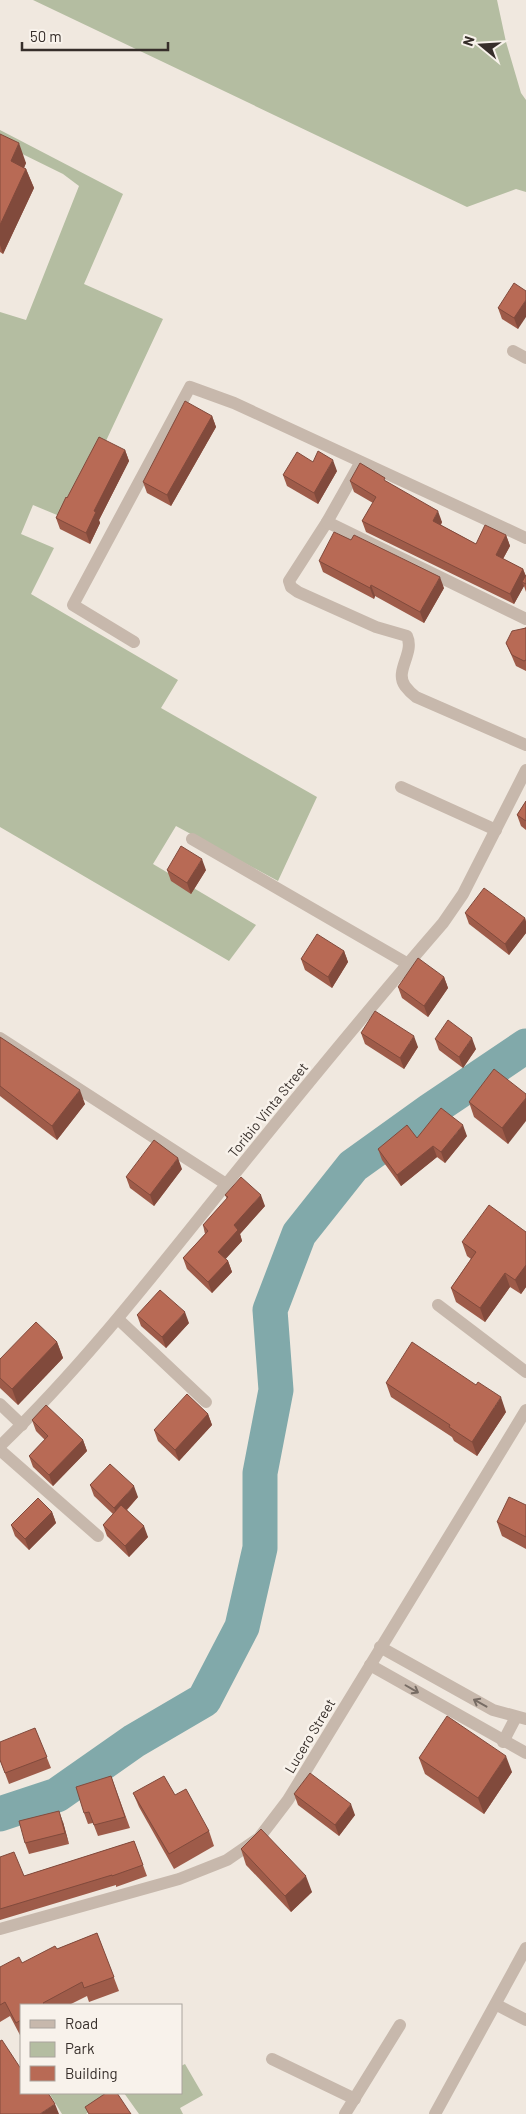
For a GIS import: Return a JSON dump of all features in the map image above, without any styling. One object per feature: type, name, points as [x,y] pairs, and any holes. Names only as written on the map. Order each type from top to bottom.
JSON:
[{"type":"street","points":[[513,351],[526,358]]},
{"type":"street","points":[[134,642],[73,605],[190,387],[234,404],[526,538]]},
{"type":"street","points":[[361,462],[327,522],[289,581],[291,587],[376,627],[407,636],[410,642],[409,649],[401,674],[404,684],[416,698],[526,745]]},
{"type":"street","points":[[327,522],[526,619]]},
{"type":"street","name":"Toribio Vinta Street","points":[[0,1446],[22,1425],[118,1319],[226,1184],[443,923],[463,894],[526,770]]},
{"type":"street","points":[[402,787],[496,830]]},
{"type":"street","points":[[192,839],[408,964]]},
{"type":"street","points":[[0,1038],[226,1184]]},
{"type":"street","points":[[438,1304],[526,1372]]},
{"type":"street","points":[[118,1319],[206,1402]]},
{"type":"street","points":[[0,1404],[22,1425]]},
{"type":"street","name":"Lucero Street","points":[[0,1929],[179,1878],[226,1860],[258,1838],[288,1800],[526,1410]]},
{"type":"street","points":[[0,1450],[98,1536]]},
{"type":"street","points":[[380,1648],[493,1710],[521,1718],[503,1742]]},
{"type":"street","points":[[370,1665],[503,1742],[526,1753]]},
{"type":"street","points":[[436,2114],[526,1948]]},
{"type":"street","points":[[496,2005],[526,2020]]},
{"type":"street","points":[[345,2114],[400,2025]]},
{"type":"street","points":[[272,2059],[354,2099]]},
{"type":"green space","points":[[33,0],[497,0],[506,42],[521,93],[526,100],[526,192],[516,189],[467,207]]},
{"type":"green space","points":[[0,130],[123,194],[84,284],[163,319],[69,520],[33,505],[21,534],[54,548],[31,594],[178,680],[161,708],[317,797],[278,881],[176,826],[153,864],[256,925],[229,961],[0,827],[0,312],[26,320],[79,186],[63,174],[0,143]]},
{"type":"green space","points":[[185,2064],[203,2095],[180,2108],[183,2114],[139,2114],[125,2094],[182,2094],[182,2066]]},
{"type":"green space","points":[[50,2094],[116,2094],[86,2114],[62,2114]]},
{"type":"building","points":[[0,134],[19,143],[11,161],[26,169],[0,225]]},
{"type":"building","points":[[514,283],[526,291],[526,300],[514,318],[498,308]]},
{"type":"building","points":[[185,401],[212,416],[167,495],[143,482]]},
{"type":"building","points":[[99,437],[125,450],[94,511],[96,512],[86,533],[56,518]]},
{"type":"building","points":[[318,451],[333,460],[314,493],[283,475],[297,452],[313,462]]},
{"type":"building","points":[[360,463],[385,478],[384,480],[438,511],[433,521],[476,544],[485,525],[506,535],[496,555],[523,569],[510,594],[362,521],[376,497],[350,481]]},
{"type":"building","points":[[334,532],[351,540],[354,535],[440,577],[420,612],[371,585],[370,588],[319,561]]},
{"type":"building","points":[[526,575],[526,584],[522,582]]},
{"type":"building","points":[[526,628],[526,660],[524,661],[512,655],[506,643],[512,631]]},
{"type":"building","points":[[526,801],[526,821],[517,815]]},
{"type":"building","points":[[181,846],[202,859],[187,883],[167,870]]},
{"type":"building","points":[[484,888],[525,918],[505,944],[465,913]]},
{"type":"building","points":[[317,934],[344,951],[328,977],[301,959]]},
{"type":"building","points":[[418,958],[444,977],[424,1006],[398,987]]},
{"type":"building","points":[[375,1011],[414,1036],[400,1058],[361,1033]]},
{"type":"building","points":[[448,1020],[472,1038],[459,1057],[435,1039]]},
{"type":"building","points":[[0,1037],[80,1090],[52,1126],[0,1086]]},
{"type":"building","points":[[494,1069],[526,1094],[526,1098],[502,1128],[469,1102]]},
{"type":"building","points":[[441,1108],[463,1125],[441,1152],[433,1146],[397,1175],[378,1149],[407,1125],[417,1138]]},
{"type":"building","points":[[154,1140],[178,1158],[150,1195],[126,1177]]},
{"type":"building","points":[[241,1177],[261,1195],[234,1225],[238,1230],[218,1252],[228,1261],[208,1282],[183,1258],[208,1231],[203,1225],[228,1197],[225,1195]]},
{"type":"building","points":[[489,1205],[526,1232],[526,1265],[515,1280],[505,1273],[480,1308],[451,1288],[476,1252],[462,1242]]},
{"type":"building","points":[[160,1290],[185,1312],[162,1337],[137,1315]]},
{"type":"building","points":[[36,1322],[57,1342],[12,1389],[0,1378],[0,1359]]},
{"type":"building","points":[[412,1342],[476,1385],[478,1382],[501,1397],[472,1442],[449,1427],[450,1425],[386,1383]]},
{"type":"building","points":[[187,1394],[208,1414],[175,1450],[154,1430]]},
{"type":"building","points":[[46,1405],[83,1440],[49,1475],[29,1456],[48,1436],[32,1420]]},
{"type":"building","points":[[110,1464],[134,1486],[114,1508],[90,1485]]},
{"type":"building","points":[[509,1497],[526,1505],[526,1537],[497,1522]]},
{"type":"building","points":[[38,1498],[52,1512],[25,1539],[11,1525]]},
{"type":"building","points":[[121,1505],[144,1526],[125,1546],[103,1525]]},
{"type":"building","points":[[447,1716],[506,1756],[478,1798],[419,1758]]},
{"type":"building","points":[[35,1728],[47,1757],[5,1773],[0,1760],[0,1742]]},
{"type":"building","points":[[310,1773],[351,1804],[335,1825],[294,1794]]},
{"type":"building","points":[[111,1776],[125,1817],[94,1825],[89,1812],[84,1813],[76,1787]]},
{"type":"building","points":[[164,1776],[175,1795],[186,1789],[209,1831],[169,1854],[133,1793]]},
{"type":"building","points":[[59,1811],[65,1833],[25,1843],[19,1821]]},
{"type":"building","points":[[261,1829],[306,1876],[285,1896],[241,1849]]},
{"type":"building","points":[[134,1841],[143,1865],[0,1909],[0,1857],[14,1852],[24,1876]]},
{"type":"building","points":[[97,1933],[114,1977],[84,1988],[82,1982],[44,2004],[20,2004],[20,2021],[16,2023],[5,2002],[0,2005],[0,1967],[19,1957],[22,1963],[55,1946],[57,1949]]},
{"type":"building","points":[[2,2040],[20,2067],[20,2094],[49,2094],[55,2104],[40,2114],[0,2114],[0,2041]]},
{"type":"building","points":[[104,2094],[118,2094],[131,2114],[89,2114],[85,2107]]},
{"type":"waterway","points":[[0,1814],[57,1795],[134,1741],[204,1700],[242,1627],[260,1548],[260,1473],[276,1390],[270,1310],[299,1234],[353,1166],[431,1110],[526,1046]]}]
